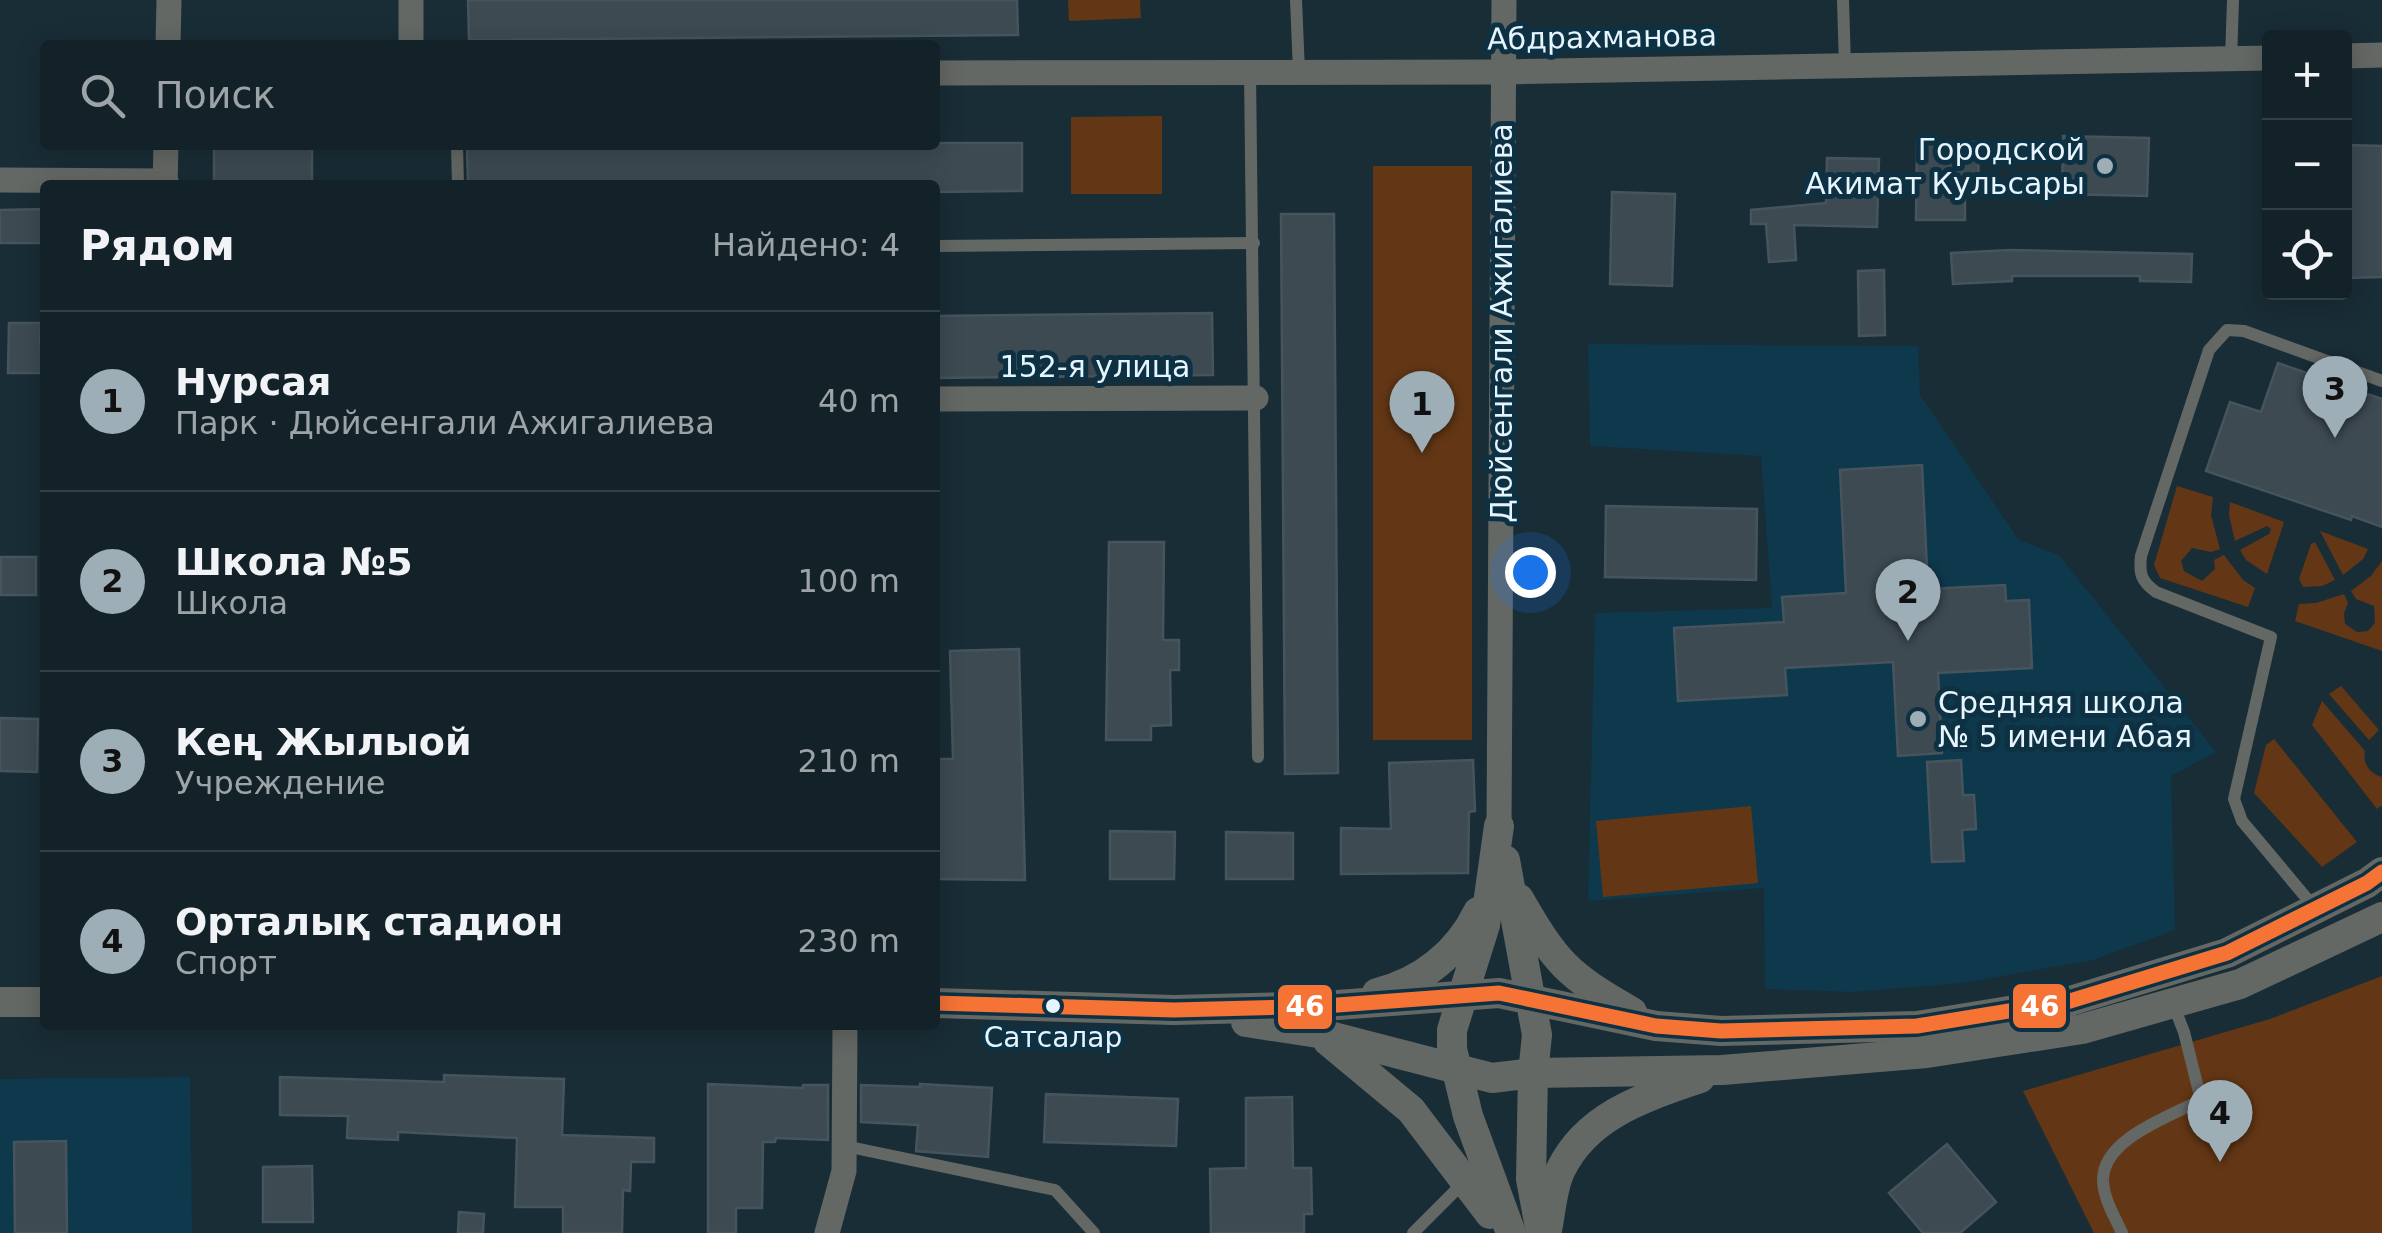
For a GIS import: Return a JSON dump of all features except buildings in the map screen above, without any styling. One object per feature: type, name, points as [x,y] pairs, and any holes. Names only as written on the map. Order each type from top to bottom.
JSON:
[{"type":"street","points":[[168,40],[169,0]]},
{"type":"street","points":[[411,0],[411,40]]},
{"type":"street","name":"Дюйсенгали Ажигалиева","points":[[1504,0],[1499,826],[1501,880],[1532,998]]},
{"type":"street","points":[[2352,56],[2382,54]]},
{"type":"street","name":"Абдрахманова","points":[[940,73],[1502,72],[2262,58]]},
{"type":"street","points":[[166,150],[166,180]]},
{"type":"street","points":[[0,180],[40,181]]},
{"type":"street","name":"152-я улица","points":[[940,399],[1256,398]]},
{"type":"street","points":[[940,1003],[1321,1019],[1499,993],[1656,1026],[1721,1031],[1917,1026],[2070,1000],[2227,953],[2382,872]]},
{"type":"street","points":[[1321,1019],[1441,962],[1466,936],[1501,880],[1566,970],[1589,988],[1656,1026]]},
{"type":"street","name":"Дюйсенгали Ажигалиева","points":[[1463,996],[1501,880]]},
{"type":"street","points":[[1321,1019],[1454,1070],[1492,1078],[1532,1073],[1722,1070],[1927,1054],[2082,1029],[2240,984],[2382,917]]},
{"type":"street","points":[[1463,996],[1452,1030],[1454,1070],[1507,1233]]},
{"type":"street","points":[[1532,998],[1537,1035],[1532,1073],[1531,1179],[1544,1233]]},
{"type":"street","points":[[0,1002],[40,1002]]},
{"type":"street","points":[[1321,1019],[1411,1110],[1507,1233]]},
{"type":"street","points":[[827,1233],[844,1171],[845,1030]]},
{"type":"street","points":[[1544,1233],[1559,1173],[1594,1127],[1617,1110],[1722,1070]]},
{"type":"lane","points":[[1296,0],[1299,72]]},
{"type":"lane","points":[[1843,0],[1845,66]]},
{"type":"lane","points":[[2231,60],[2234,0]]},
{"type":"lane","points":[[1250,72],[1258,756]]},
{"type":"lane","points":[[457,150],[458,180]]},
{"type":"lane","points":[[940,246],[1254,243]]},
{"type":"lane","points":[[2316,909],[2242,821],[2234,799],[2234,783],[2270,637],[2156,592],[2144,583],[2141,556],[2210,350],[2227,330],[2244,331],[2382,381]]},
{"type":"lane","points":[[2122,1233],[2107,1201],[2103,1179],[2107,1161],[2118,1145],[2201,1100],[2173,1004]]},
{"type":"lane","points":[[844,1146],[1054,1190],[1094,1233]]},
{"type":"lane","points":[[1413,1233],[1466,1180]]},
{"type":"shaded area","points":[[1068,0],[1140,0],[1141,18],[1069,21]]},
{"type":"shaded area","points":[[1162,116],[1162,194],[1071,194],[1071,117]]},
{"type":"shaded area","points":[[1373,166],[1472,166],[1472,740],[1373,740]]},
{"type":"shaded area","points":[[1588,344],[1918,346],[1920,395],[2019,540],[2059,555],[2216,752],[2171,776],[2175,930],[2093,960],[1963,983],[1854,992],[1765,989],[1764,888],[1588,901],[1595,613],[1772,608],[1761,456],[1590,446]]},
{"type":"shaded area","points":[[2177,486],[2213,497],[2211,515],[2220,549],[2211,552],[2192,548],[2181,561],[2184,571],[2202,581],[2215,569],[2214,560],[2224,555],[2243,580],[2255,588],[2248,607],[2160,578],[2154,565]]},
{"type":"shaded area","points":[[2230,502],[2284,522],[2267,574],[2246,560],[2240,550],[2269,534],[2271,529],[2267,526],[2235,541]]},
{"type":"shaded area","points":[[2320,531],[2368,549],[2363,559],[2343,575]]},
{"type":"shaded area","points":[[2315,542],[2335,580],[2322,586],[2303,587],[2299,579]]},
{"type":"shaded area","points":[[2382,561],[2382,651],[2295,621],[2299,604],[2344,594],[2348,603],[2345,624],[2357,632],[2368,631],[2375,623],[2374,606],[2356,599],[2351,591],[2371,576]]},
{"type":"shaded area","points":[[2341,686],[2379,730],[2369,740],[2329,694]]},
{"type":"shaded area","points":[[2322,701],[2365,751],[2368,767],[2382,777],[2382,805],[2377,809],[2312,725]]},
{"type":"shaded area","points":[[2274,739],[2357,842],[2322,867],[2254,793],[2266,745]]},
{"type":"shaded area","points":[[1751,806],[1758,883],[1603,897],[1596,821]]},
{"type":"shaded area","points":[[2382,976],[2382,1233],[2094,1233],[2023,1091],[2270,1019]]},
{"type":"shaded area","points":[[190,1077],[192,1233],[0,1233],[0,1079]]},
{"type":"transit line","name":"46","points":[[940,1003],[1174,1010],[1324,1006],[1499,993],[1656,1026],[1721,1031],[1917,1026],[2070,1001],[2227,953],[2382,872]]},
{"type":"place","name":"Городской Акимат Кульсары","points":[[2105,166]]},
{"type":"place","name":"Кең Жылыой","points":[[2335,438]]},
{"type":"place","name":"Нурсая","points":[[1422,453]]},
{"type":"place","name":"Школа №5","points":[[1908,641]]},
{"type":"place","name":"Средняя школа № 5 имени Абая","points":[[1918,719]]},
{"type":"place","name":"Сатсалар","points":[[1053,1006]]},
{"type":"place","name":"Орталық стадион","points":[[2220,1162]]}]
